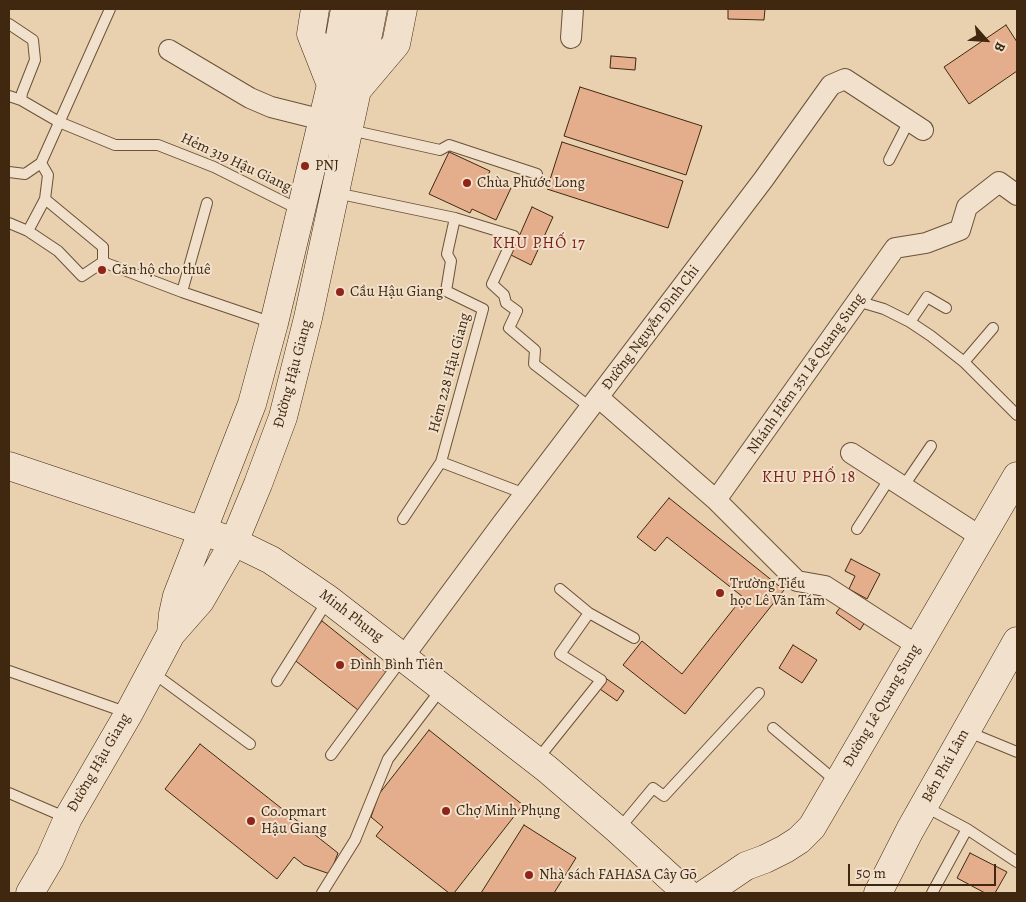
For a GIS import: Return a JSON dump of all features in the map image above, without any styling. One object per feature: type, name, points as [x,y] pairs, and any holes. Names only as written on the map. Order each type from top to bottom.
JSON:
[{"type":"main road","points":[[316,9],[311,34],[344,88]]},
{"type":"main road","name":"Đường Hậu Giang","points":[[30,893],[50,859],[68,818],[129,713],[171,634],[200,601],[234,542],[283,417],[308,318],[349,130],[344,88],[344,9]]},
{"type":"main road","name":"Đường Hậu Giang","points":[[344,88],[396,44],[404,9]]},
{"type":"main road","name":"Đường Hậu Giang","points":[[171,634],[177,596],[252,404],[274,323],[323,120],[344,88],[373,10]]},
{"type":"main road","name":"Minh Phụng","points":[[9,466],[234,542],[271,560],[328,599],[404,656],[536,761],[618,830],[687,893]]},
{"type":"main road","name":"Đường Lê Quang Sung","points":[[706,893],[746,866],[765,859],[798,840],[812,827],[1017,476]]},
{"type":"main road","name":"Bến Phú Lâm","points":[[878,893],[965,731],[1017,641]]},
{"type":"street","points":[[570,38],[573,9]]},
{"type":"street","points":[[169,50],[250,98],[271,107],[323,120]]},
{"type":"street","name":"Đường Nguyễn Đình Chi","points":[[404,656],[764,180],[830,85],[845,79],[916,125]]},
{"type":"street","name":"Nhánh Hẻm 351 Lê Quang Sung","points":[[716,500],[895,248],[926,243],[960,230],[967,206],[999,182],[1017,195]]},
{"type":"street","points":[[595,402],[716,500],[797,581],[825,586],[918,646]]},
{"type":"street","points":[[851,453],[981,537]]},
{"type":"lane","points":[[9,172],[25,174],[41,163],[110,9]]},
{"type":"lane","points":[[9,24],[33,40],[35,60],[21,100]]},
{"type":"lane","name":"Hẻm 319 Hậu Giang","points":[[9,96],[21,100],[59,122],[115,145],[158,145],[214,167],[301,210]]},
{"type":"lane","points":[[889,160],[916,125]]},
{"type":"lane","points":[[349,130],[440,150],[449,145],[537,174]]},
{"type":"lane","points":[[28,231],[45,200],[48,175],[41,163]]},
{"type":"lane","points":[[335,193],[455,218],[514,236],[492,284],[504,294],[506,303],[517,310],[509,328],[535,350],[534,364],[595,402]]},
{"type":"lane","points":[[45,200],[103,247],[103,262]]},
{"type":"lane","points":[[182,292],[207,203]]},
{"type":"lane","name":"Hẻm 228 Hậu Giang","points":[[403,519],[441,462],[483,308],[446,291],[451,261],[447,254],[455,218]]},
{"type":"lane","points":[[9,223],[28,231],[58,251],[82,276],[103,262]]},
{"type":"lane","points":[[103,262],[182,292],[274,323]]},
{"type":"lane","points":[[910,322],[927,297],[946,308]]},
{"type":"lane","points":[[857,301],[884,309],[910,322],[964,362],[1017,416]]},
{"type":"lane","points":[[964,362],[993,328]]},
{"type":"lane","points":[[857,529],[896,482],[931,446]]},
{"type":"lane","points":[[441,462],[525,494]]},
{"type":"lane","points":[[560,589],[589,613],[634,638]]},
{"type":"lane","points":[[277,681],[328,599]]},
{"type":"lane","points":[[536,761],[601,680],[560,654],[589,613]]},
{"type":"lane","points":[[331,755],[404,656]]},
{"type":"lane","points":[[9,671],[129,713]]},
{"type":"lane","points":[[151,671],[250,744]]},
{"type":"lane","points":[[322,893],[355,840],[388,759],[443,687]]},
{"type":"lane","points":[[618,830],[653,788],[664,796],[759,693]]},
{"type":"lane","points":[[773,728],[838,783]]},
{"type":"lane","points":[[965,731],[1017,752]]},
{"type":"lane","points":[[9,793],[68,818]]},
{"type":"lane","points":[[924,806],[967,829],[1017,862]]},
{"type":"lane","points":[[932,893],[967,829]]},
{"type":"building","points":[[728,9],[765,9],[764,20],[728,19]]},
{"type":"building","points":[[1006,25],[1017,42],[1017,71],[969,104],[944,67]]},
{"type":"building","points":[[611,56],[636,58],[635,70],[610,68]]},
{"type":"building","points":[[580,87],[702,126],[686,175],[564,136]]},
{"type":"building","points":[[562,142],[683,181],[668,228],[547,189]]},
{"type":"building","name":"Chùa Phước Long","points":[[449,152],[490,171],[487,177],[511,188],[496,220],[472,209],[470,213],[429,194]]},
{"type":"building","points":[[532,207],[553,217],[531,265],[511,255]]},
{"type":"building","points":[[669,498],[784,590],[685,714],[623,665],[642,641],[682,674],[743,597],[667,537],[655,551],[637,537]]},
{"type":"building","points":[[851,559],[880,574],[867,599],[849,589],[855,576],[845,571]]},
{"type":"building","points":[[842,605],[865,622],[860,630],[836,613]]},
{"type":"building","name":"Đình Bình Tiên","points":[[322,621],[387,673],[358,710],[292,658]]},
{"type":"building","points":[[793,645],[817,660],[802,683],[779,668]]},
{"type":"building","points":[[604,677],[624,691],[617,701],[597,687]]},
{"type":"building","name":"Chợ Minh Phụng","points":[[429,730],[523,805],[454,893],[449,893],[376,836],[383,827],[371,817],[379,794]]},
{"type":"building","name":"Co.opmart Hậu Giang","points":[[200,744],[338,853],[330,874],[304,865],[294,857],[277,879],[165,789]]},
{"type":"building","name":"Nhà sách FAHASA Cây Gõ","points":[[524,825],[576,858],[554,893],[481,893]]},
{"type":"building","points":[[970,853],[1007,872],[995,893],[985,893],[957,878]]},
{"type":"place","name":"PNJ","points":[[305,166]]},
{"type":"place","name":"Chùa Phước Long","points":[[467,183]]},
{"type":"place","name":"Căn hộ cho thuê","points":[[102,270]]},
{"type":"place","name":"Cầu Hậu Giang","points":[[340,292]]},
{"type":"place","name":"Trường Tiểu học Lê Văn Tám","points":[[720,593]]},
{"type":"place","name":"Đình Bình Tiên","points":[[340,665]]},
{"type":"place","name":"Chợ Minh Phụng","points":[[446,811]]},
{"type":"place","name":"Co.opmart Hậu Giang","points":[[251,821]]},
{"type":"place","name":"Nhà sách FAHASA Cây Gõ","points":[[529,875]]},
{"type":"district","name":"KHU PHỐ 17","points":[[539,244]]},
{"type":"district","name":"KHU PHỐ 18","points":[[809,478]]}]
